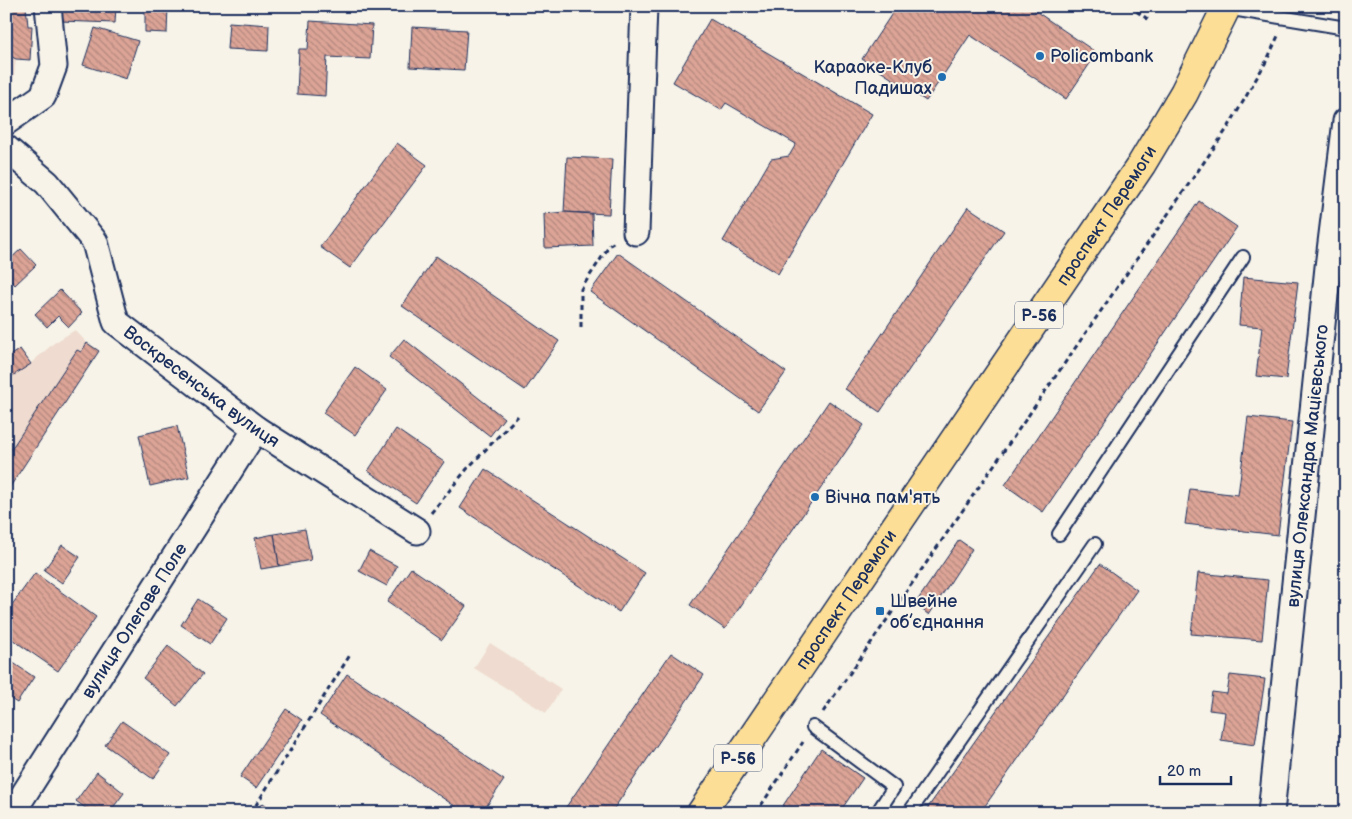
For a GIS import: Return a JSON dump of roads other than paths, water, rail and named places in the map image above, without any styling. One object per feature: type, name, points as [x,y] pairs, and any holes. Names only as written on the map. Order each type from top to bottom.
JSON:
[{"type":"main road","name":"проспект Перемоги","points":[[701,813],[1141,165],[1184,94],[1227,7]]},
{"type":"street","points":[[6,122],[43,96],[54,66],[48,6]]},
{"type":"street","points":[[636,232],[644,6]]},
{"type":"street","name":"вулиця Олександра Мацієвського","points":[[1271,813],[1326,286],[1346,121]]},
{"type":"street","name":"Воскресенська вулиця","points":[[6,148],[47,183],[95,242],[116,322],[256,429],[417,531]]},
{"type":"street","name":"вулиця Олегове Поле","points":[[12,813],[256,429]]},
{"type":"lane","points":[[1227,7],[1285,20],[1346,28]]},
{"type":"lane","points":[[1059,534],[1243,257]]},
{"type":"lane","points":[[909,813],[1095,544]]},
{"type":"lane","points":[[813,727],[894,787],[877,813]]},
{"type":"place","name":"Policombank","points":[[1040,56]]},
{"type":"place","name":"Караоке-Клуб Падишах","points":[[942,77]]},
{"type":"place","name":"Вічна пам'ять","points":[[815,497]]},
{"type":"place","name":"Швейне об’єднання","points":[[880,611]]}]
